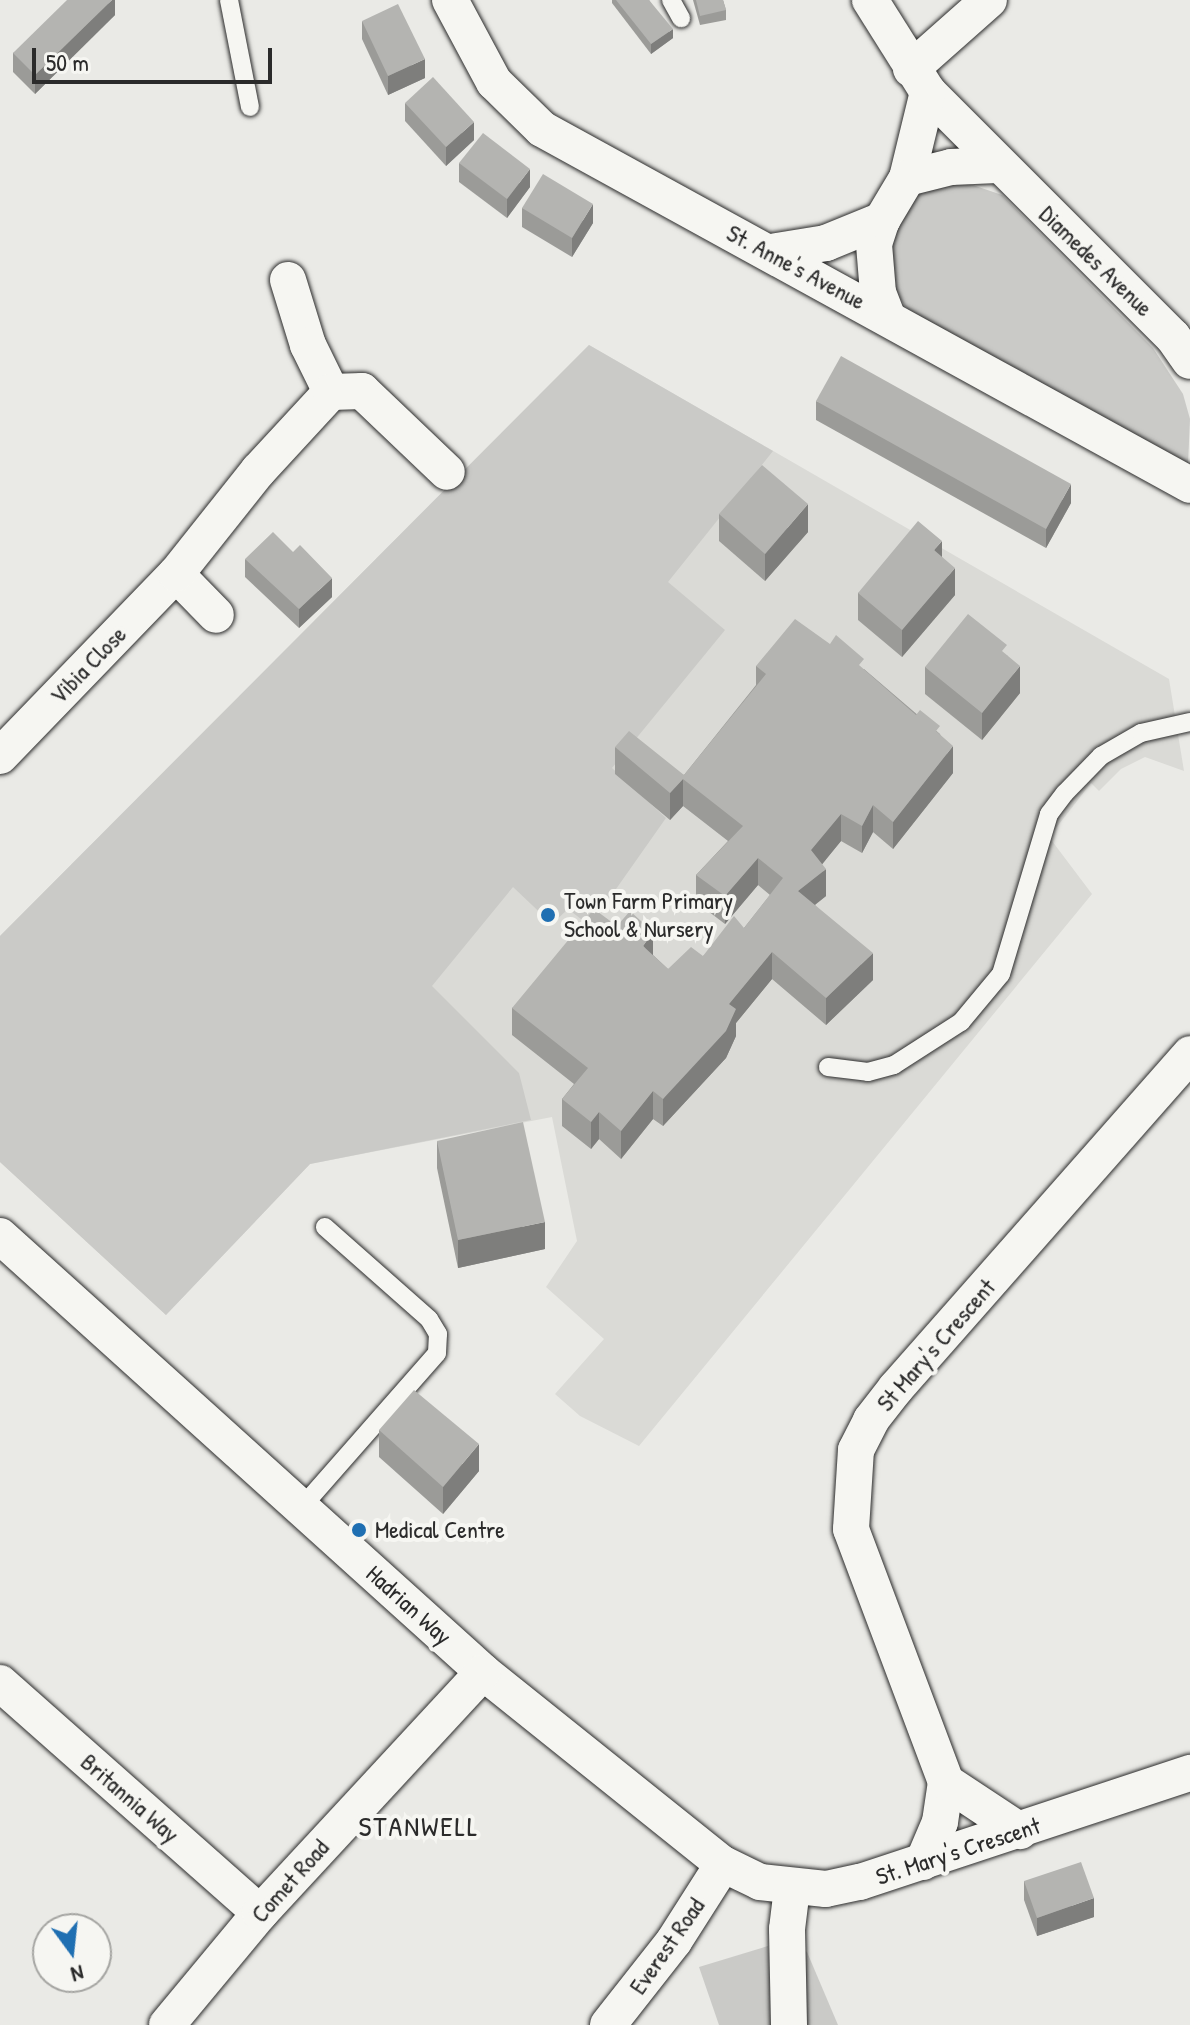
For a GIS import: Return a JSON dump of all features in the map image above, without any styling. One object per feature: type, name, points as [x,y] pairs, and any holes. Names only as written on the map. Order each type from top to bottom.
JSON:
[{"type":"street","name":"St. Anne's Avenue","points":[[450,0],[494,82],[542,129],[621,176],[771,252],[1190,485]]},
{"type":"street","name":"Diamedes Avenue","points":[[870,0],[920,81],[997,165],[1173,337],[1190,361]]},
{"type":"street","points":[[887,316],[874,268],[882,220],[907,178],[920,81],[989,0]]},
{"type":"street","points":[[907,178],[951,167],[997,165]]},
{"type":"street","points":[[771,252],[826,243],[882,220]]},
{"type":"street","points":[[288,280],[308,345],[331,392],[362,391],[447,472]]},
{"type":"street","name":"Vibia Close","points":[[0,756],[176,574],[258,471],[331,392]]},
{"type":"street","points":[[176,574],[216,615]]},
{"type":"street","name":"St Mary's Crescent","points":[[923,1862],[940,1822],[946,1782],[851,1529],[856,1450],[871,1420],[896,1388],[1190,1054]]},
{"type":"street","name":"Hadrian Way","points":[[0,1236],[483,1672],[723,1864]]},
{"type":"street","name":"Comet Road","points":[[167,2025],[260,1913],[483,1672]]},
{"type":"street","name":"Britannia Way","points":[[0,1683],[260,1913]]},
{"type":"street","name":"St. Mary's Crescent","points":[[723,1864],[760,1882],[792,1888],[838,1887],[1020,1831],[1190,1773]]},
{"type":"street","points":[[946,1782],[1020,1831]]},
{"type":"street","name":"Everest Road","points":[[608,2025],[674,1941],[723,1864]]},
{"type":"street","points":[[789,2025],[787,1929],[792,1888]]},
{"type":"lane","points":[[229,0],[250,107]]},
{"type":"lane","points":[[671,0],[681,18]]},
{"type":"lane","points":[[828,1067],[868,1072],[894,1065],[961,1022],[1001,974],[1049,814],[1065,793],[1101,756],[1141,733],[1190,722]]},
{"type":"lane","points":[[301,1508],[437,1353],[438,1334],[429,1319],[325,1227]]},
{"type":"shaded area","points":[[964,182],[1002,195],[1153,348],[1183,394],[1190,419],[1188,465],[911,314],[887,280],[890,231],[918,192]]},
{"type":"shaded area","name":"Town Farm Primary School & Nursery","points":[[589,345],[1169,679],[1184,771],[1145,757],[1121,769],[1099,791],[1091,783],[1049,837],[1092,894],[639,1446],[580,1416],[555,1394],[604,1339],[546,1287],[577,1241],[552,1117],[310,1164],[166,1315],[0,1162],[0,936]]},
{"type":"shaded area","points":[[589,345],[773,451],[668,582],[725,630],[612,768],[666,818],[590,926],[568,909],[552,924],[513,887],[432,986],[519,1073],[531,1120],[310,1164],[166,1315],[0,1162],[0,936]]},
{"type":"shaded area","points":[[768,1946],[776,2025],[719,2025],[699,1967]]},
{"type":"shaded area","points":[[799,1947],[807,1952],[838,2025],[798,2025]]},
{"type":"building","points":[[67,0],[112,0],[35,75],[13,53]]},
{"type":"building","points":[[616,0],[649,0],[673,29],[651,44]]},
{"type":"building","points":[[696,0],[723,0],[726,10],[700,16]]},
{"type":"building","points":[[398,4],[425,59],[388,76],[362,21]]},
{"type":"building","points":[[433,77],[474,122],[446,147],[405,103]]},
{"type":"building","points":[[483,133],[530,169],[507,199],[459,163]]},
{"type":"building","points":[[543,174],[593,204],[572,238],[522,208]]},
{"type":"building","points":[[841,356],[1071,484],[1046,529],[816,401]]},
{"type":"building","points":[[762,465],[808,504],[765,554],[719,514]]},
{"type":"building","points":[[918,521],[942,541],[934,550],[955,568],[902,630],[858,593]]},
{"type":"building","points":[[273,532],[293,552],[300,545],[332,578],[299,609],[245,559]]},
{"type":"building","points":[[968,614],[1007,645],[1002,651],[1020,666],[982,713],[925,667]]},
{"type":"building","points":[[795,619],[830,644],[836,635],[864,659],[859,665],[916,715],[920,710],[940,726],[936,731],[953,746],[893,822],[873,805],[862,826],[841,814],[811,850],[826,869],[798,891],[873,953],[826,998],[772,952],[729,1004],[736,1009],[726,1031],[663,1099],[653,1091],[621,1131],[599,1112],[591,1122],[562,1099],[588,1068],[512,1008],[594,909],[617,926],[630,911],[653,932],[643,946],[668,969],[691,947],[703,956],[734,916],[744,928],[783,878],[758,858],[725,896],[696,875],[743,826],[683,779],[670,793],[615,747],[629,731],[684,775],[766,674],[756,666]]},
{"type":"building","points":[[523,1122],[545,1222],[458,1240],[437,1141]]},
{"type":"building","points":[[414,1390],[479,1444],[443,1487],[379,1430]]},
{"type":"building","points":[[1081,1862],[1094,1898],[1037,1918],[1024,1881]]},
{"type":"place","name":"Town Farm Primary School & Nursery","points":[[548,915]]},
{"type":"place","name":"Medical Centre","points":[[359,1530]]},
{"type":"district","name":"STANWELL","points":[[419,1826]]}]
